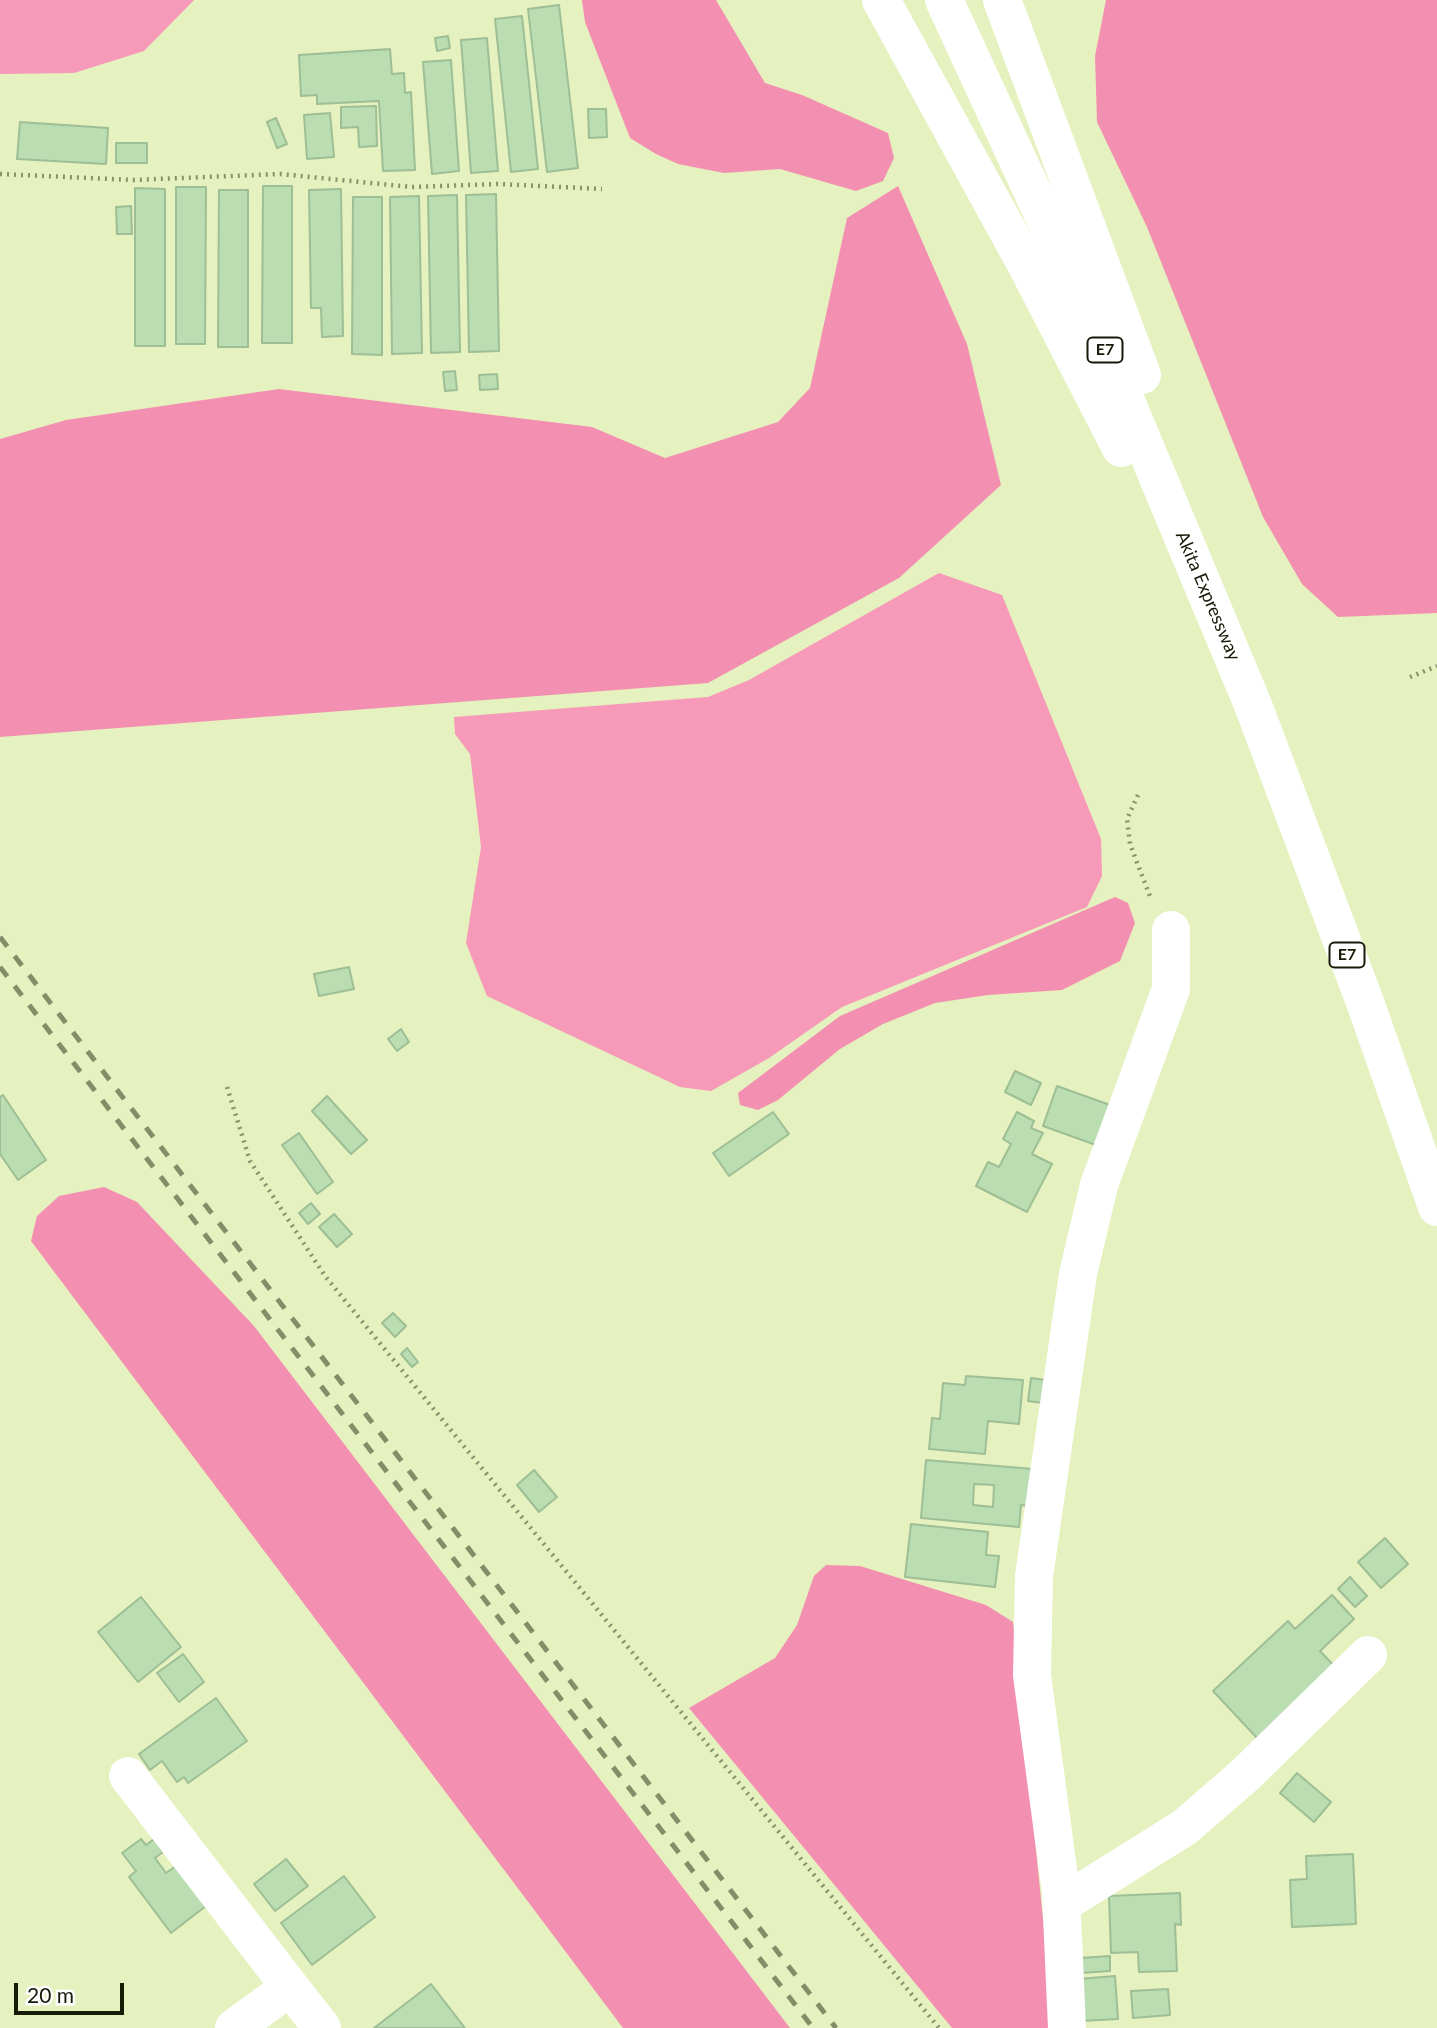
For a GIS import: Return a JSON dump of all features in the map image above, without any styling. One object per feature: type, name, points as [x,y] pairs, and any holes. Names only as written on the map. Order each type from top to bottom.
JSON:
[{"type":"main road","points":[[881,0],[1026,264],[1253,705]]},
{"type":"main road","name":"Akita Expressway","points":[[944,0],[1095,327],[1253,705],[1365,1002],[1437,1207]]},
{"type":"main road","points":[[1002,0],[1214,566],[1253,705]]},
{"type":"main road","points":[[1067,2028],[1062,1904],[1032,1675],[1034,1576],[1078,1274],[1099,1185],[1171,989],[1171,930]]},
{"type":"main road","points":[[1062,1904],[1185,1827],[1245,1774],[1368,1655]]},
{"type":"main road","points":[[128,1776],[322,2028]]},
{"type":"main road","points":[[234,2028],[290,1987]]},
{"type":"path","points":[[0,174],[133,180],[280,174],[412,187],[498,184],[602,189]]},
{"type":"path","points":[[1410,677],[1437,666]]},
{"type":"path","points":[[1138,794],[1127,819],[1130,844],[1147,894],[1171,930]]},
{"type":"path","points":[[227,1087],[250,1161],[340,1295],[939,2028]]},
{"type":"shaded area","points":[[0,0],[194,0],[144,51],[74,73],[0,74]]},
{"type":"shaded area","points":[[582,0],[716,0],[765,83],[802,95],[888,133],[894,158],[883,181],[856,191],[780,169],[724,173],[678,164],[656,154],[630,138],[585,22]]},
{"type":"shaded area","points":[[1106,0],[1437,0],[1437,613],[1338,617],[1302,584],[1263,517],[1147,227],[1097,122],[1095,56]]},
{"type":"shaded area","points":[[898,186],[967,344],[1001,485],[899,578],[708,683],[0,737],[0,439],[66,420],[279,389],[592,427],[665,458],[778,422],[810,388],[847,218]]},
{"type":"shaded area","points":[[939,573],[1002,595],[1101,839],[1102,876],[1087,907],[842,1007],[769,1058],[711,1091],[680,1087],[487,996],[466,943],[481,847],[470,754],[455,734],[454,717],[708,697],[749,680]]},
{"type":"shaded area","points":[[1115,897],[1128,903],[1135,923],[1120,961],[1062,990],[988,995],[935,1003],[883,1024],[840,1049],[778,1100],[758,1110],[740,1105],[738,1093],[840,1016]]},
{"type":"shaded area","points":[[104,1187],[137,1202],[254,1326],[790,2028],[623,2028],[31,1241],[37,1216],[59,1196]]},
{"type":"shaded area","points":[[826,1565],[860,1566],[986,1605],[1013,1622],[1054,2028],[952,2028],[689,1708],[775,1658],[797,1625],[814,1576]]},
{"type":"building","points":[[559,5],[578,168],[547,172],[528,9]]},
{"type":"building","points":[[522,16],[538,169],[511,172],[495,19]]},
{"type":"building","points":[[448,36],[450,48],[437,51],[435,38]]},
{"type":"building","points":[[487,38],[498,171],[471,173],[461,40]]},
{"type":"building","points":[[390,49],[392,74],[404,73],[405,93],[411,92],[415,170],[383,171],[379,101],[317,104],[317,95],[301,96],[299,55]]},
{"type":"building","points":[[451,60],[459,171],[432,174],[423,62]]},
{"type":"building","points":[[376,106],[377,146],[359,147],[358,127],[341,128],[341,107]]},
{"type":"building","points":[[588,109],[606,109],[607,137],[589,138]]},
{"type":"building","points":[[330,113],[334,157],[307,159],[304,115]]},
{"type":"building","points":[[276,118],[287,144],[277,148],[267,122]]},
{"type":"building","points":[[20,122],[108,128],[106,164],[17,159]]},
{"type":"building","points":[[116,143],[147,143],[147,163],[116,163]]},
{"type":"building","points":[[263,186],[292,186],[292,343],[262,343]]},
{"type":"building","points":[[176,187],[206,187],[205,344],[176,344]]},
{"type":"building","points":[[135,188],[165,189],[165,346],[135,346]]},
{"type":"building","points":[[341,189],[343,336],[322,337],[321,308],[311,308],[309,190]]},
{"type":"building","points":[[219,190],[248,190],[248,347],[218,347]]},
{"type":"building","points":[[496,194],[499,351],[469,352],[466,195]]},
{"type":"building","points":[[457,195],[460,352],[431,353],[428,196]]},
{"type":"building","points":[[419,196],[422,353],[392,354],[390,197]]},
{"type":"building","points":[[353,197],[382,197],[382,355],[352,354]]},
{"type":"building","points":[[131,206],[132,234],[117,234],[116,207]]},
{"type":"building","points":[[455,371],[457,390],[445,391],[443,372]]},
{"type":"building","points":[[497,374],[498,389],[480,390],[479,375]]},
{"type":"building","points":[[349,967],[354,989],[319,996],[314,974]]},
{"type":"building","points":[[401,1029],[409,1042],[397,1051],[388,1039]]},
{"type":"building","points":[[1015,1071],[1041,1083],[1031,1105],[1005,1092]]},
{"type":"building","points":[[1057,1086],[1110,1105],[1096,1145],[1043,1126]]},
{"type":"building","points":[[3,1095],[46,1160],[18,1180],[0,1154],[0,1097]]},
{"type":"building","points":[[327,1096],[367,1140],[351,1154],[312,1111]]},
{"type":"building","points":[[773,1112],[789,1134],[729,1176],[713,1153]]},
{"type":"building","points":[[1017,1112],[1034,1121],[1031,1128],[1043,1133],[1032,1154],[1052,1164],[1027,1212],[976,1186],[988,1162],[999,1167],[1011,1144],[1003,1139]]},
{"type":"building","points":[[299,1133],[333,1182],[317,1194],[282,1145]]},
{"type":"building","points":[[311,1203],[320,1214],[308,1224],[299,1213]]},
{"type":"building","points":[[334,1214],[352,1234],[337,1247],[319,1227]]},
{"type":"building","points":[[393,1313],[406,1326],[395,1337],[382,1323]]},
{"type":"building","points":[[407,1348],[418,1362],[412,1367],[401,1354]]},
{"type":"building","points":[[966,1376],[1023,1380],[1019,1424],[988,1421],[985,1454],[929,1449],[932,1418],[940,1419],[943,1383],[965,1385]]},
{"type":"building","points":[[1031,1378],[1046,1380],[1043,1403],[1028,1401]]},
{"type":"building","points":[[926,1460],[1033,1469],[1030,1506],[1021,1505],[1019,1527],[921,1518]],"holes":[[[974,1484],[994,1485],[993,1507],[973,1505]]]},
{"type":"building","points":[[534,1470],[557,1497],[539,1512],[517,1485]]},
{"type":"building","points":[[911,1524],[988,1532],[986,1555],[999,1556],[995,1587],[905,1577]]},
{"type":"building","points":[[1385,1538],[1408,1564],[1381,1588],[1358,1562]]},
{"type":"building","points":[[1350,1577],[1367,1596],[1355,1607],[1338,1589]]},
{"type":"building","points":[[1332,1595],[1354,1619],[1320,1651],[1341,1673],[1258,1739],[1213,1691],[1288,1621],[1295,1629]]},
{"type":"building","points":[[141,1597],[181,1647],[138,1682],[98,1632]]},
{"type":"building","points":[[183,1654],[204,1682],[179,1702],[157,1673]]},
{"type":"building","points":[[216,1698],[247,1741],[188,1783],[184,1777],[177,1782],[162,1761],[150,1770],[139,1754]]},
{"type":"building","points":[[1297,1773],[1331,1802],[1314,1822],[1280,1793]]},
{"type":"building","points":[[141,1839],[146,1845],[154,1839],[163,1852],[155,1858],[166,1873],[176,1866],[206,1906],[171,1933],[129,1877],[136,1871],[122,1853]]},
{"type":"building","points":[[1353,1854],[1356,1924],[1292,1927],[1290,1880],[1307,1879],[1306,1856]]},
{"type":"building","points":[[286,1859],[308,1886],[275,1911],[254,1884]]},
{"type":"building","points":[[344,1876],[375,1917],[312,1965],[281,1923]]},
{"type":"building","points":[[1180,1893],[1181,1925],[1175,1924],[1177,1971],[1139,1972],[1138,1952],[1111,1953],[1109,1896]]},
{"type":"building","points":[[1110,1956],[1110,1971],[1081,1973],[1080,1958]]},
{"type":"building","points":[[1115,1976],[1118,2019],[1080,2021],[1078,1979]]},
{"type":"building","points":[[431,1984],[465,2028],[374,2028]]},
{"type":"building","points":[[1168,1989],[1170,2015],[1133,2018],[1131,1991]]},
{"type":"railway","points":[[0,937],[836,2028]]},
{"type":"railway","points":[[0,967],[813,2028]]}]
